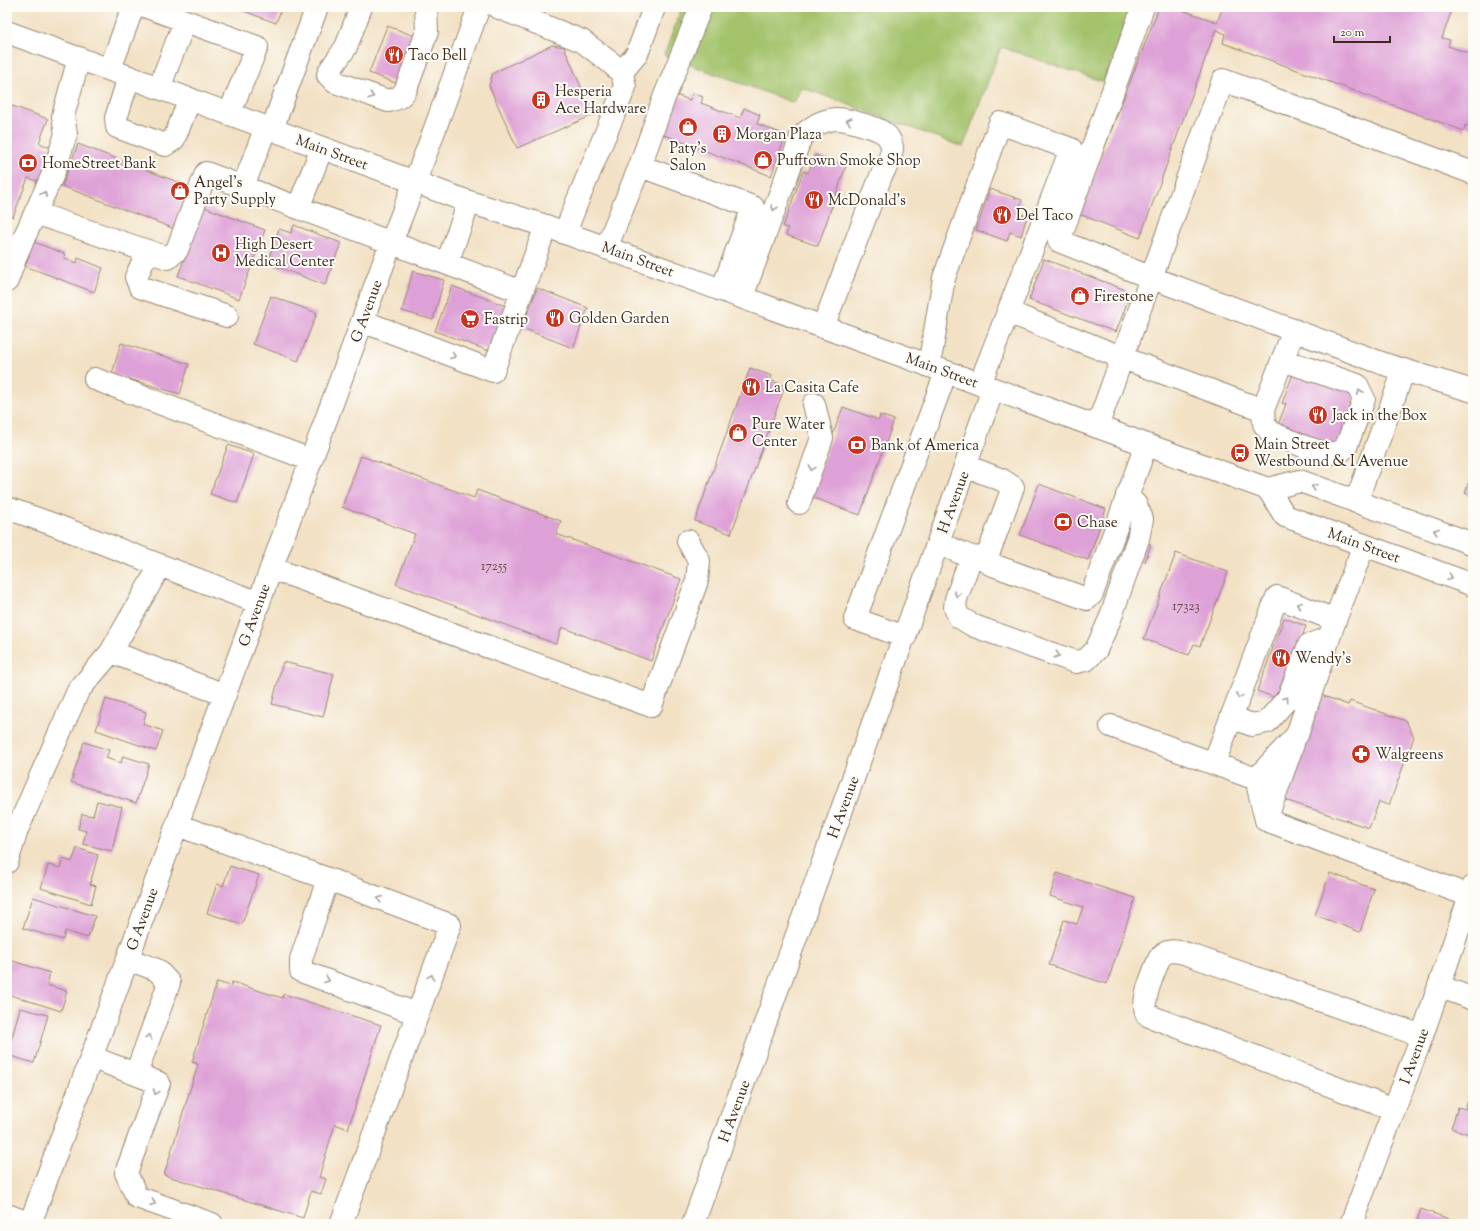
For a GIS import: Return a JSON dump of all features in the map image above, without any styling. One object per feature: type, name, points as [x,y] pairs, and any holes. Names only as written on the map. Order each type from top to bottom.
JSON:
[{"type":"street","points":[[133,7],[119,73],[116,118],[117,127],[165,144],[174,139],[190,99]]},
{"type":"street","points":[[147,7],[257,47],[229,114]]},
{"type":"street","points":[[243,187],[296,65],[318,7]]},
{"type":"street","points":[[332,79],[330,70],[346,48],[361,7]]},
{"type":"street","points":[[296,65],[388,101],[396,99],[403,95],[417,62],[427,32],[426,7]]},
{"type":"street","name":"G Avenue","points":[[30,1224],[391,242],[429,145],[479,7]]},
{"type":"street","points":[[362,321],[493,372],[522,292],[556,230],[577,202],[625,87],[621,73],[582,41],[497,7]]},
{"type":"street","points":[[606,248],[640,166],[664,98],[702,7]]},
{"type":"street","points":[[1143,7],[1059,241],[1152,278],[1404,370],[1473,391]]},
{"type":"street","points":[[621,73],[636,54],[654,8]]},
{"type":"street","points":[[160,88],[185,21]]},
{"type":"street","name":"Main Street","points":[[7,32],[469,202],[556,230],[1268,489],[1285,516],[1473,585]]},
{"type":"street","points":[[7,281],[17,253],[54,174],[66,134],[64,116],[79,58]]},
{"type":"street","points":[[1097,427],[1223,80],[1473,173]]},
{"type":"street","points":[[732,294],[801,137],[809,129],[822,121],[837,118],[859,123],[879,130],[886,134],[891,142],[892,148],[890,160],[881,176],[823,327]]},
{"type":"street","name":"H Avenue","points":[[693,1224],[966,466],[1008,312],[1071,149],[1000,123],[944,278],[937,369]]},
{"type":"street","points":[[298,208],[322,148]]},
{"type":"street","points":[[640,166],[753,207],[732,294]]},
{"type":"street","points":[[35,213],[168,258],[176,250],[206,173],[522,292]]},
{"type":"street","points":[[447,264],[469,202]]},
{"type":"street","points":[[148,251],[136,276],[140,287],[227,316]]},
{"type":"street","points":[[1008,312],[1123,358],[1263,410]]},
{"type":"street","points":[[1282,360],[1357,385],[1364,399],[1346,446],[1337,453],[1324,453],[1305,447],[1270,432],[1264,424],[1263,410],[1282,360],[1294,330]]},
{"type":"street","points":[[904,637],[855,619],[937,369]]},
{"type":"street","points":[[1356,502],[1404,370]]},
{"type":"street","points":[[94,379],[311,460]]},
{"type":"street","points":[[798,503],[822,438],[814,404]]},
{"type":"street","points":[[938,543],[990,564],[1087,599],[1092,594],[1146,445]]},
{"type":"street","points":[[966,466],[1002,480],[1012,487],[989,552],[977,558],[962,577],[955,608],[959,617],[974,626],[1076,662],[1086,660],[1096,650],[1112,612],[1138,539],[1142,518],[1136,505],[1127,495]]},
{"type":"street","points":[[1268,489],[1300,481],[1473,544]]},
{"type":"street","points":[[7,508],[259,603]]},
{"type":"street","points":[[271,568],[651,706],[697,581],[699,561],[688,541]]},
{"type":"street","points":[[1266,820],[1297,735],[1332,629],[1364,545]]},
{"type":"street","points":[[7,862],[17,830],[78,691],[111,652],[160,566]]},
{"type":"street","points":[[1214,763],[1277,597],[1332,629]]},
{"type":"street","points":[[1231,717],[1252,725],[1267,722],[1288,698],[1309,646],[1332,629]]},
{"type":"street","points":[[111,652],[225,695]]},
{"type":"street","points":[[1111,726],[1256,779]]},
{"type":"street","points":[[1256,779],[1297,735]]},
{"type":"street","points":[[1256,779],[1266,820]]},
{"type":"street","points":[[1266,820],[1471,891]]},
{"type":"street","points":[[177,825],[450,925],[341,1224]]},
{"type":"street","points":[[333,881],[301,958],[301,971],[417,1014]]},
{"type":"street","name":"I Avenue","points":[[1352,1224],[1422,1036],[1471,891]]},
{"type":"street","points":[[1394,1110],[1147,1015],[1144,1010],[1145,999],[1159,958],[1162,954],[1169,951],[1187,954],[1422,1036]]},
{"type":"street","points":[[128,959],[157,970],[169,983],[136,1074]]},
{"type":"street","points":[[1439,986],[1473,999]]},
{"type":"street","points":[[91,1058],[159,1083],[126,1173],[137,1197],[212,1224]]},
{"type":"street","points":[[7,1215],[30,1224]]},
{"type":"green space","points":[[674,7],[1131,7],[1104,82],[1001,47],[963,147],[801,87],[794,103],[664,55],[681,10]]},
{"type":"building","points":[[233,7],[282,7],[276,23]]},
{"type":"building","points":[[1159,7],[1173,7],[1217,22],[1223,7],[1453,7],[1442,38],[1450,40],[1448,46],[1473,55],[1473,128],[1465,125],[1464,131],[1223,43],[1225,34],[1216,29],[1140,238],[1079,214]]},
{"type":"building","name":"Taco Bell","points":[[387,26],[418,37],[401,85],[369,73]]},
{"type":"building","name":"Hesperia Ace Hardware","points":[[552,45],[564,47],[593,115],[517,148],[489,86],[493,73]]},
{"type":"building","name":"Morgan Plaza","points":[[693,93],[703,97],[701,103],[740,118],[744,108],[760,115],[757,124],[786,135],[771,176],[659,133],[673,94],[690,100]]},
{"type":"building","name":"HomeStreet Bank","points":[[7,104],[48,119],[39,143],[54,149],[42,183],[28,178],[13,217],[7,214]]},
{"type":"building","points":[[78,144],[191,187],[175,229],[62,186]]},
{"type":"building","name":"McDonald's","points":[[815,155],[846,166],[818,246],[786,235],[788,228],[783,227],[803,171],[808,173]]},
{"type":"building","name":"Del Taco","points":[[990,189],[1022,200],[1018,213],[1027,216],[1021,236],[1010,232],[1007,241],[976,230]]},
{"type":"building","name":"High Desert Medical Center","points":[[204,207],[265,230],[239,299],[178,276]]},
{"type":"building","points":[[294,225],[341,243],[325,285],[267,263],[279,229],[291,233]]},
{"type":"building","points":[[34,242],[65,254],[64,258],[77,263],[78,258],[103,268],[94,292],[25,266]]},
{"type":"building","name":"Firestone","points":[[1044,259],[1131,292],[1116,332],[1029,300]]},
{"type":"building","points":[[413,271],[444,280],[433,320],[402,311]]},
{"type":"building","name":"Fastrip","points":[[452,286],[506,306],[489,351],[435,331]]},
{"type":"building","name":"Golden Garden","points":[[537,288],[588,308],[573,348],[522,328]]},
{"type":"building","points":[[271,296],[317,313],[298,361],[253,344]]},
{"type":"building","points":[[121,343],[189,364],[180,394],[112,374]]},
{"type":"building","name":"Jack in the Box","points":[[1296,366],[1356,388],[1341,449],[1278,425],[1286,404],[1282,403]]},
{"type":"building","points":[[750,368],[772,376],[770,380],[785,386],[731,534],[695,521]]},
{"type":"building","name":"Bank of America","points":[[843,407],[879,420],[880,415],[894,420],[860,515],[792,490],[799,470],[817,477]]},
{"type":"building","points":[[228,445],[254,454],[237,503],[210,494]]},
{"type":"building","points":[[361,456],[474,498],[477,490],[561,521],[556,534],[681,579],[651,661],[562,627],[556,644],[396,584],[415,534],[342,507]]},
{"type":"building","points":[[1473,472],[1473,497],[1465,493]]},
{"type":"building","name":"Chase","points":[[1039,484],[1106,509],[1088,560],[1020,535]]},
{"type":"building","points":[[1125,535],[1151,544],[1145,562],[1119,553]]},
{"type":"building","points":[[1176,553],[1228,572],[1200,646],[1194,644],[1189,655],[1144,639]]},
{"type":"building","name":"Wendy's","points":[[1284,618],[1306,626],[1279,699],[1257,691]]},
{"type":"building","points":[[283,662],[334,674],[323,717],[272,704]]},
{"type":"building","name":"Walgreens","points":[[1321,695],[1348,705],[1350,701],[1406,721],[1414,737],[1389,805],[1379,802],[1369,828],[1282,799]]},
{"type":"building","points":[[106,699],[146,712],[143,724],[163,731],[156,751],[96,730]]},
{"type":"building","points":[[84,742],[109,750],[106,758],[121,763],[123,756],[149,764],[136,803],[71,782]]},
{"type":"building","points":[[97,801],[122,807],[112,851],[83,844],[86,831],[78,829],[82,814],[93,816]]},
{"type":"building","points":[[77,848],[98,855],[90,884],[96,886],[91,904],[41,888],[48,865],[60,868],[63,859],[72,862]]},
{"type":"building","points":[[230,866],[259,875],[242,924],[207,913],[217,884],[223,886]]},
{"type":"building","points":[[1057,873],[1135,898],[1107,984],[1049,965],[1064,920],[1077,924],[1083,907],[1050,896]]},
{"type":"building","points":[[1330,873],[1374,889],[1360,932],[1315,915]]},
{"type":"building","points":[[33,897],[95,916],[88,938],[65,931],[63,940],[23,928]]},
{"type":"building","points":[[10,960],[50,973],[47,985],[67,991],[61,1011],[7,994],[7,970]]},
{"type":"building","points":[[217,982],[231,986],[232,982],[282,998],[284,994],[381,1025],[348,1129],[335,1124],[319,1177],[326,1179],[321,1194],[311,1191],[303,1218],[164,1175],[198,1064],[192,1062]]},
{"type":"building","points":[[20,1008],[48,1015],[34,1063],[7,1055]]},
{"type":"building","points":[[1473,1086],[1472,1135],[1451,1128],[1458,1107],[1465,1109]]},
{"type":"building","points":[[1421,1209],[1449,1219],[1448,1224],[1416,1224]]},
{"type":"place","name":"Taco Bell","points":[[394,55]]},
{"type":"place","name":"Hesperia Ace Hardware","points":[[541,100]]},
{"type":"place","name":"Paty's Salon","points":[[688,127]]},
{"type":"place","name":"Morgan Plaza","points":[[722,134]]},
{"type":"place","name":"Pufftown Smoke Shop","points":[[763,160]]},
{"type":"place","name":"HomeStreet Bank","points":[[28,163]]},
{"type":"place","name":"Angel's Party Supply","points":[[180,191]]},
{"type":"place","name":"McDonald's","points":[[814,200]]},
{"type":"place","name":"Del Taco","points":[[1002,215]]},
{"type":"place","name":"High Desert Medical Center","points":[[221,253]]},
{"type":"place","name":"Firestone","points":[[1080,296]]},
{"type":"place","name":"Golden Garden","points":[[555,318]]},
{"type":"place","name":"Fastrip","points":[[470,319]]},
{"type":"place","name":"La Casita Cafe","points":[[751,387]]},
{"type":"place","name":"Jack in the Box","points":[[1318,415]]},
{"type":"place","name":"Pure Water Center","points":[[738,433]]},
{"type":"place","name":"Bank of America","points":[[857,445]]},
{"type":"place","name":"Main Street Westbound & I Avenue","points":[[1240,453]]},
{"type":"place","name":"Chase","points":[[1063,522]]},
{"type":"place","name":"Wendy's","points":[[1281,658]]},
{"type":"place","name":"Walgreens","points":[[1361,754]]}]
